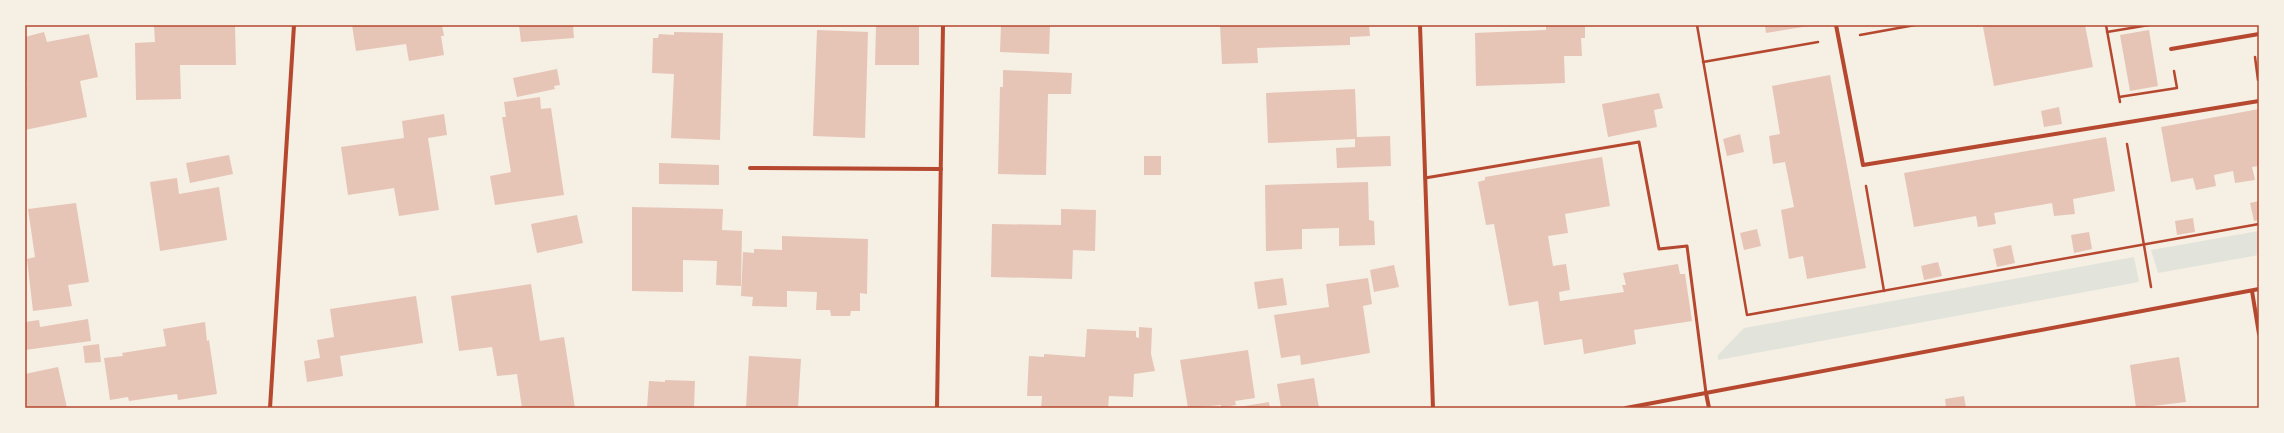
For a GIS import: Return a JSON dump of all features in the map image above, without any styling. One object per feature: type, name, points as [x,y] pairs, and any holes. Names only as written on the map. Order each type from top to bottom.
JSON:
[{"type":"street","points":[[270,408],[294,25]]},
{"type":"street","points":[[937,408],[943,25]]},
{"type":"street","points":[[1420,25],[1433,408]]},
{"type":"street","points":[[1836,25],[1863,165],[2259,100]]},
{"type":"street","points":[[2171,49],[2259,34]]},
{"type":"street","points":[[750,168],[941,170]]},
{"type":"street","points":[[1626,408],[2259,289]]},
{"type":"street","points":[[2252,290],[2259,334]]},
{"type":"street","points":[[1706,393],[1709,408]]},
{"type":"lane","points":[[1425,178],[1639,142],[1659,249],[1687,246],[1706,393]]},
{"type":"path","points":[[1697,25],[1747,315],[2259,224]]},
{"type":"path","points":[[1703,62],[1914,25]]},
{"type":"path","points":[[2106,25],[2124,122],[2155,309]]},
{"type":"path","points":[[2107,32],[2149,25]]},
{"type":"path","points":[[2119,97],[2177,88],[2171,49]]},
{"type":"path","points":[[1863,165],[1884,291]]},
{"type":"shaded area","points":[[2259,231],[2259,255],[2158,273],[2151,250]]},
{"type":"shaded area","points":[[2134,257],[2139,282],[1718,360],[1718,355],[1744,328]]},
{"type":"building","points":[[154,25],[235,25],[236,65],[180,65],[181,99],[136,100],[135,43],[155,42]]},
{"type":"building","points":[[352,25],[442,25],[444,36],[441,36],[444,55],[409,61],[406,44],[356,51]]},
{"type":"building","points":[[519,25],[573,25],[574,38],[521,42]]},
{"type":"building","points":[[876,25],[919,25],[919,65],[875,65]]},
{"type":"building","points":[[1001,25],[1050,25],[1049,54],[1000,52]]},
{"type":"building","points":[[1220,25],[1369,25],[1370,36],[1350,37],[1350,45],[1257,48],[1258,63],[1222,64]]},
{"type":"building","points":[[1546,25],[1585,25],[1585,38],[1581,38],[1582,56],[1564,56],[1565,83],[1476,86],[1475,33],[1546,30]]},
{"type":"building","points":[[1765,25],[1809,25],[1809,26],[1766,33]]},
{"type":"building","points":[[1992,25],[2085,25],[2093,67],[1994,86],[1983,27]]},
{"type":"building","points":[[817,30],[868,32],[865,138],[813,136]]},
{"type":"building","points":[[2149,30],[2158,86],[2130,91],[2120,35]]},
{"type":"building","points":[[44,32],[47,42],[89,34],[98,77],[80,81],[87,117],[25,130],[25,85],[27,85],[25,73],[25,37]]},
{"type":"building","points":[[674,32],[723,33],[720,140],[671,138],[674,74],[652,73],[653,38],[658,38],[659,34],[674,35]]},
{"type":"building","points":[[557,69],[560,85],[554,86],[555,89],[517,97],[513,78]]},
{"type":"building","points":[[1003,70],[1072,73],[1071,94],[1048,94],[1046,175],[998,174],[1000,87],[1003,87]]},
{"type":"building","points":[[1830,75],[1866,268],[1807,279],[1803,256],[1789,259],[1781,210],[1794,207],[1785,162],[1773,164],[1769,136],[1780,134],[1772,86]]},
{"type":"building","points":[[1355,89],[1357,137],[1390,136],[1391,166],[1337,168],[1336,148],[1355,147],[1355,139],[1268,143],[1266,93]]},
{"type":"building","points":[[1659,93],[1663,108],[1654,110],[1657,127],[1608,137],[1602,104]]},
{"type":"building","points":[[540,97],[541,109],[551,108],[564,195],[495,205],[490,176],[511,172],[502,117],[506,117],[504,102]]},
{"type":"building","points":[[2059,107],[2062,124],[2044,127],[2041,111]]},
{"type":"building","points":[[2259,109],[2259,166],[2252,167],[2255,180],[2235,183],[2233,171],[2214,175],[2216,186],[2196,190],[2193,178],[2171,182],[2161,127]]},
{"type":"building","points":[[444,114],[447,135],[428,138],[439,210],[399,216],[394,188],[348,195],[341,147],[404,138],[402,121]]},
{"type":"building","points":[[1740,134],[1744,152],[1727,156],[1723,139]]},
{"type":"building","points":[[2106,137],[2115,191],[2073,199],[2075,214],[2054,216],[2052,203],[1994,213],[1996,224],[1978,227],[1976,216],[1914,227],[1904,173]]},
{"type":"building","points":[[229,155],[233,174],[190,183],[186,163]]},
{"type":"building","points":[[1144,156],[1161,156],[1161,175],[1144,175]]},
{"type":"building","points":[[1602,157],[1610,206],[1565,214],[1568,233],[1548,236],[1553,266],[1566,264],[1570,290],[1559,292],[1560,301],[1624,292],[1622,285],[1626,285],[1623,273],[1678,264],[1680,274],[1685,274],[1692,321],[1634,330],[1636,344],[1584,354],[1582,339],[1544,345],[1538,301],[1509,306],[1494,224],[1486,225],[1478,182],[1485,180],[1485,177]]},
{"type":"building","points":[[659,163],[719,165],[719,185],[659,184]]},
{"type":"building","points":[[177,178],[179,194],[219,187],[227,240],[160,251],[150,182]]},
{"type":"building","points":[[1368,182],[1369,220],[1374,221],[1375,245],[1339,246],[1339,228],[1302,229],[1302,249],[1266,251],[1265,185]]},
{"type":"building","points":[[2259,201],[2259,220],[2254,221],[2250,203]]},
{"type":"building","points":[[76,203],[89,282],[68,285],[72,306],[33,311],[27,259],[35,257],[28,209]]},
{"type":"building","points":[[632,207],[723,209],[722,230],[742,231],[741,286],[716,285],[717,261],[683,260],[683,292],[632,291]]},
{"type":"building","points":[[1061,209],[1096,210],[1095,251],[1073,250],[1072,279],[991,277],[992,224],[1061,225]]},
{"type":"building","points":[[577,215],[583,243],[537,253],[531,224]]},
{"type":"building","points":[[2193,218],[2195,232],[2177,235],[2175,221]]},
{"type":"building","points":[[1757,229],[1761,246],[1744,250],[1740,233]]},
{"type":"building","points":[[2089,232],[2092,249],[2074,253],[2071,235]]},
{"type":"building","points":[[782,236],[868,239],[867,294],[860,293],[860,311],[851,311],[850,316],[831,316],[830,310],[816,310],[817,292],[787,291],[787,307],[752,306],[753,297],[741,296],[743,252],[754,253],[754,249],[782,250]]},
{"type":"building","points":[[2011,245],[2015,263],[1997,267],[1993,249]]},
{"type":"building","points":[[1938,262],[1942,276],[1924,280],[1921,266]]},
{"type":"building","points":[[1394,265],[1399,287],[1374,292],[1370,270]]},
{"type":"building","points":[[1283,278],[1287,305],[1258,309],[1254,282]]},
{"type":"building","points":[[1368,278],[1372,304],[1363,306],[1370,353],[1301,365],[1300,355],[1281,358],[1274,315],[1329,307],[1326,284]]},
{"type":"building","points":[[531,284],[540,341],[564,337],[575,408],[522,408],[517,374],[497,376],[492,347],[459,351],[451,296]]},
{"type":"building","points":[[416,296],[423,343],[340,356],[343,376],[307,382],[304,361],[320,358],[317,340],[334,337],[330,309]]},
{"type":"building","points":[[88,319],[91,341],[25,350],[25,322],[39,320],[40,327]]},
{"type":"building","points":[[205,322],[217,394],[178,400],[177,394],[129,401],[128,397],[110,400],[104,358],[123,356],[122,353],[166,346],[163,329]]},
{"type":"building","points":[[1139,327],[1152,328],[1151,354],[1155,371],[1134,374],[1133,397],[1109,396],[1108,408],[1041,408],[1042,396],[1027,396],[1029,356],[1044,357],[1044,354],[1085,357],[1087,329],[1136,331],[1136,337],[1139,338]]},
{"type":"building","points":[[99,344],[101,362],[85,363],[83,346]]},
{"type":"building","points":[[1248,350],[1255,398],[1235,401],[1236,405],[1221,408],[1221,405],[1188,408],[1180,360]]},
{"type":"building","points":[[749,356],[801,359],[798,408],[746,408]]},
{"type":"building","points":[[2179,357],[2186,402],[2136,408],[2130,365]]},
{"type":"building","points":[[58,367],[67,408],[25,408],[25,374]]},
{"type":"building","points":[[1314,378],[1319,408],[1281,408],[1277,384]]},
{"type":"building","points":[[665,380],[695,381],[694,408],[647,408],[649,381],[665,382]]},
{"type":"building","points":[[1964,396],[1966,408],[1946,408],[1945,399]]},
{"type":"building","points":[[1269,402],[1270,408],[1239,408],[1239,407]]}]
